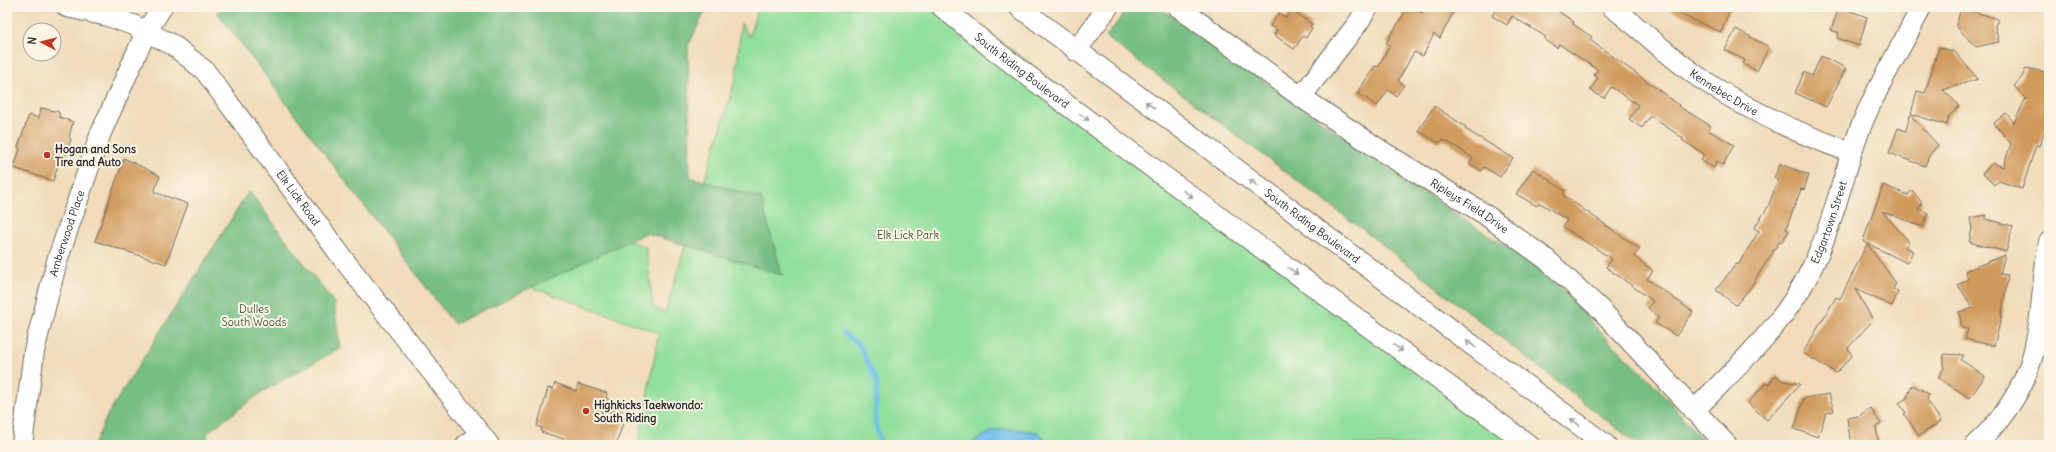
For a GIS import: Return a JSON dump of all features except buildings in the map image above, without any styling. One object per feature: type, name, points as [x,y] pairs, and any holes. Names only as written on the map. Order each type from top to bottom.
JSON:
[{"type":"street","name":"Elk Lick Road","points":[[67,7],[108,16],[133,25],[173,45],[205,71],[478,441]]},
{"type":"street","name":"Amberwood Place","points":[[22,445],[34,351],[57,261],[100,135],[146,32],[162,7]]},
{"type":"street","name":"South Riding Boulevard","points":[[942,7],[988,45],[1048,91],[1529,445]]},
{"type":"street","name":"South Riding Boulevard","points":[[1019,7],[1606,445]]},
{"type":"street","points":[[1076,51],[1108,7]]},
{"type":"street","name":"Ripleys Field Drive","points":[[1178,7],[1301,97],[1383,152],[1483,213],[1536,251],[1600,310],[1727,445]]},
{"type":"street","points":[[1301,97],[1358,23],[1368,7]]},
{"type":"street","name":"Kennebec Drive","points":[[1612,7],[1690,70],[1732,99],[1797,132],[1851,152]]},
{"type":"street","name":"Edgartown Street","points":[[1694,411],[1771,330],[1801,288],[1820,253],[1829,229],[1851,152],[1870,103],[1921,7]]},
{"type":"street","points":[[1975,445],[2004,415],[2018,392],[2028,368],[2037,336],[2049,242]]},
{"type":"green space","points":[[230,7],[707,7],[688,46],[690,177],[761,198],[782,275],[646,233],[454,324],[217,12]]},
{"type":"green space","name":"Elk Lick Park","points":[[758,7],[957,7],[1522,445],[638,445],[659,333],[531,287],[573,221],[646,247],[653,307],[665,313],[736,77],[741,23],[749,37]]},
{"type":"green space","points":[[1129,7],[1158,7],[1443,206],[1549,274],[1599,331],[1657,387],[1703,441],[1709,445],[1638,445],[1379,242],[1106,37]]},
{"type":"green space","name":"Dulles South Woods","points":[[249,191],[334,303],[340,348],[262,392],[208,432],[206,445],[94,445],[108,414]]},
{"type":"water","points":[[1014,429],[1037,432],[1053,445],[962,445],[972,443],[994,430]]},
{"type":"waterway","points":[[843,333],[860,346],[877,382],[875,421],[881,445]]},
{"type":"place","name":"Hogan and Sons Tire and Auto","points":[[47,155]]},
{"type":"place","name":"Highkicks Taekwondo: South Riding","points":[[586,411]]}]
